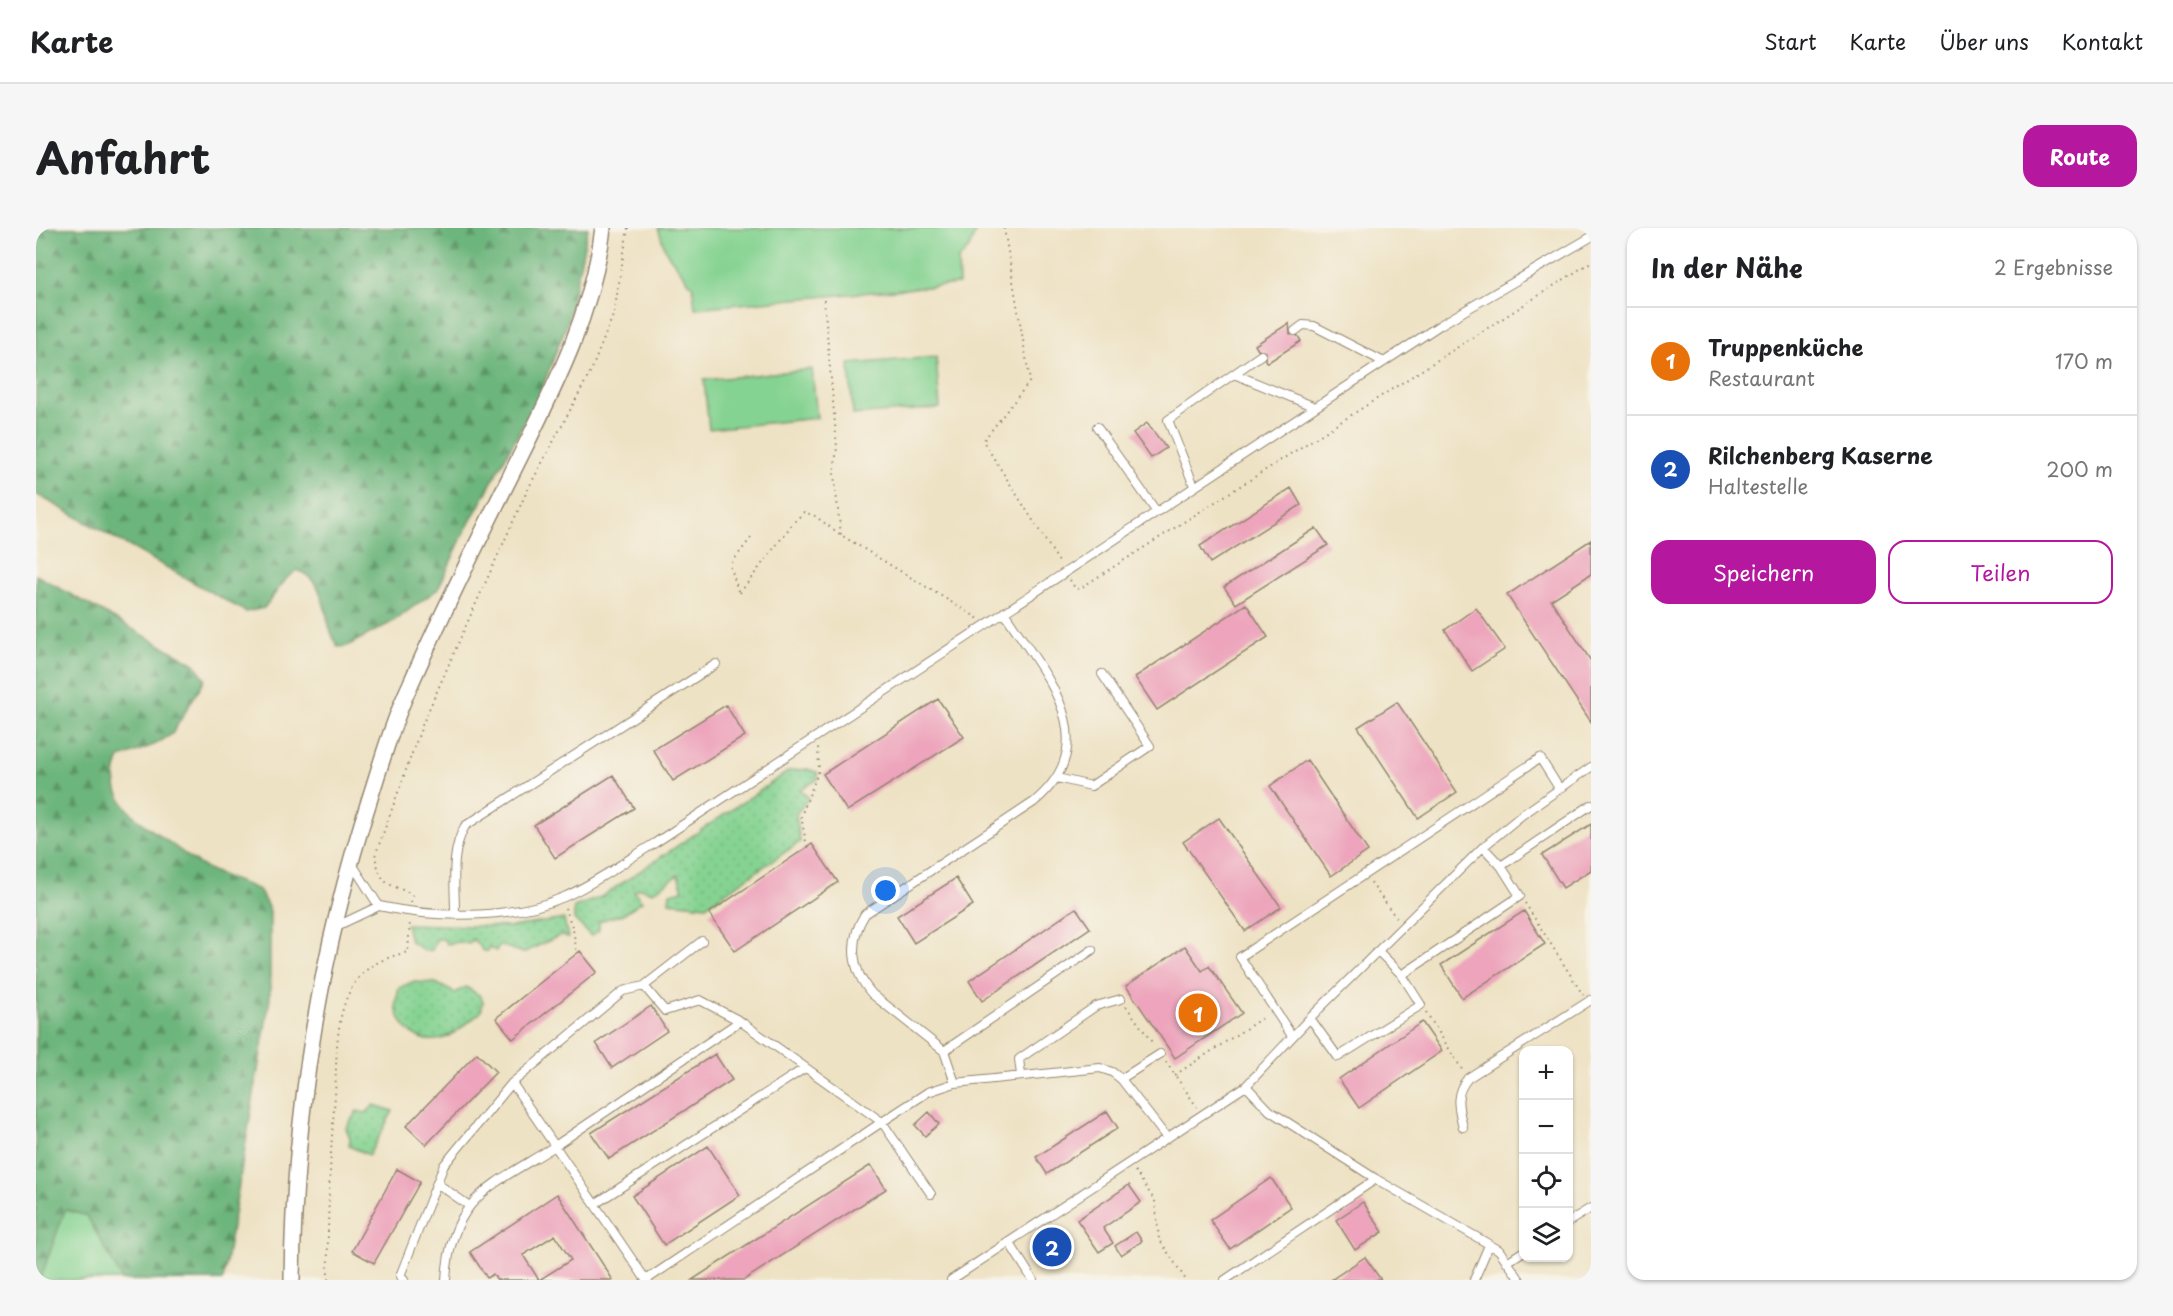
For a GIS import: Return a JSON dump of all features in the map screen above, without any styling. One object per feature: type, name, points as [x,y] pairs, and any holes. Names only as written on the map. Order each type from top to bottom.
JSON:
[{"type":"street","points":[[292,1280],[296,1170],[303,1101],[331,929],[350,860],[409,686],[573,346],[594,279],[603,228]]},
{"type":"lane","points":[[331,929],[379,906],[411,912],[496,914],[531,909],[562,898],[655,843],[1440,325],[1591,237]]},
{"type":"lane","points":[[1295,331],[1303,325],[1314,326],[1384,362]]},
{"type":"lane","points":[[1194,486],[1168,420],[1261,355]]},
{"type":"lane","points":[[1234,374],[1315,407]]},
{"type":"lane","points":[[1097,427],[1156,512]]},
{"type":"lane","points":[[955,1083],[944,1051],[872,994],[862,982],[854,955],[858,926],[865,914],[1034,802],[1064,768],[1070,741],[1064,710],[1053,688],[1004,612]]},
{"type":"lane","points":[[455,913],[454,858],[457,841],[465,826],[716,664]]},
{"type":"lane","points":[[1057,778],[1090,786],[1150,746],[1102,674]]},
{"type":"lane","points":[[1292,1036],[1240,957],[1540,758],[1559,788]]},
{"type":"lane","points":[[951,1280],[1246,1086],[1292,1036],[1484,847],[1591,766]]},
{"type":"lane","points":[[1501,866],[1591,805]]},
{"type":"lane","points":[[1402,975],[1520,896],[1501,866],[1484,847]]},
{"type":"lane","points":[[350,860],[379,906]]},
{"type":"lane","points":[[404,1280],[400,1276],[444,1165],[512,1083],[623,991],[644,986],[702,941]]},
{"type":"lane","points":[[944,1051],[1092,950]]},
{"type":"lane","points":[[1310,1018],[1338,1057],[1421,1005],[1402,975],[1378,951]]},
{"type":"lane","points":[[644,986],[665,1011],[700,1000],[740,1021],[882,1122],[931,1194]]},
{"type":"lane","points":[[1021,1075],[1019,1059],[1096,1006],[1121,999]]},
{"type":"lane","points":[[1463,1126],[1457,1099],[1460,1088],[1468,1078],[1590,1001]]},
{"type":"lane","points":[[446,1280],[452,1241],[458,1221],[468,1205],[480,1194],[740,1021]]},
{"type":"lane","points":[[1121,1079],[1160,1054]]},
{"type":"lane","points":[[595,1204],[806,1068]]},
{"type":"lane","points":[[512,1083],[646,1280],[922,1095],[955,1083],[1094,1068],[1112,1072],[1121,1079],[1167,1138]]},
{"type":"lane","points":[[1246,1086],[1270,1111],[1376,1179],[1499,1251],[1520,1280]]},
{"type":"lane","points":[[1225,1280],[1376,1179]]},
{"type":"lane","points":[[438,1184],[468,1205]]},
{"type":"lane","points":[[1573,1219],[1591,1208]]},
{"type":"lane","points":[[1009,1242],[1033,1280]]},
{"type":"lane","points":[[1474,1280],[1489,1245]]},
{"type":"lane","points":[[1507,1262],[1519,1254]]},
{"type":"path","points":[[328,1280],[331,1150],[341,1016],[354,984],[369,968],[387,957],[408,952],[412,894],[392,888],[379,875],[375,856],[423,723],[464,630],[527,491],[591,371],[614,313],[628,228]]},
{"type":"path","points":[[1004,228],[1030,381],[983,441],[1075,588],[1079,589],[1591,262]]},
{"type":"path","points":[[824,300],[837,447],[834,475],[841,535]]},
{"type":"path","points":[[751,538],[730,565],[739,594],[804,512],[815,516],[841,535],[987,623]]},
{"type":"path","points":[[807,847],[801,816],[819,770],[817,736]]},
{"type":"path","points":[[1365,873],[1389,912],[1404,926]]},
{"type":"path","points":[[1520,896],[1590,1001]]},
{"type":"path","points":[[562,898],[573,929],[577,954]]},
{"type":"path","points":[[1421,1005],[1468,1078]]},
{"type":"path","points":[[1175,1075],[1275,1009]]},
{"type":"path","points":[[1130,1163],[1155,1201],[1159,1239],[1186,1280]]},
{"type":"green space","points":[[36,228],[588,228],[567,324],[539,396],[464,533],[438,589],[392,622],[347,646],[338,647],[329,626],[320,593],[308,576],[297,570],[287,578],[264,608],[246,612],[36,494]]},
{"type":"green space","points":[[658,228],[977,228],[969,248],[958,260],[959,284],[695,308],[693,287],[666,252]]},
{"type":"green space","points":[[936,357],[940,408],[853,415],[849,364]]},
{"type":"green space","points":[[812,369],[817,418],[709,429],[704,380]]},
{"type":"green space","points":[[36,575],[195,664],[205,679],[172,734],[156,744],[120,758],[116,773],[116,786],[127,808],[148,827],[200,865],[259,890],[270,911],[270,998],[223,1280],[122,1280],[87,1216],[66,1210],[40,1280],[36,1280]]},
{"type":"green space","points":[[807,769],[817,772],[818,779],[800,790],[809,798],[796,814],[800,842],[706,906],[669,902],[670,893],[683,890],[678,875],[653,892],[639,888],[634,891],[642,901],[623,914],[599,921],[599,930],[591,936],[574,919],[574,907],[601,897],[789,771]]},
{"type":"green space","points":[[564,919],[568,938],[561,935],[523,953],[500,945],[496,951],[489,947],[488,951],[483,951],[473,939],[469,944],[459,942],[447,944],[443,939],[437,939],[432,950],[425,951],[410,941],[406,924],[511,927]]},
{"type":"green space","points":[[412,982],[436,983],[455,993],[466,987],[479,995],[483,1001],[481,1012],[447,1037],[429,1040],[414,1035],[402,1023],[396,1006],[399,988]]},
{"type":"green space","points":[[374,1105],[393,1111],[369,1155],[349,1146],[350,1138],[346,1128],[357,1111],[366,1113]]},
{"type":"green space","points":[[65,1210],[87,1216],[122,1280],[40,1280]]},
{"type":"building","points":[[1289,323],[1290,334],[1298,336],[1301,341],[1267,363],[1266,352],[1258,350],[1255,345]]},
{"type":"building","points":[[1147,423],[1166,448],[1151,458],[1133,433]]},
{"type":"building","points":[[1291,488],[1301,505],[1210,563],[1200,546]]},
{"type":"building","points":[[1316,528],[1328,545],[1236,604],[1224,587]]},
{"type":"building","points":[[1591,540],[1591,574],[1551,600],[1591,661],[1591,722],[1507,595]]},
{"type":"building","points":[[1246,604],[1268,637],[1157,710],[1135,677]]},
{"type":"building","points":[[1476,608],[1505,649],[1472,671],[1445,630]]},
{"type":"building","points":[[938,699],[964,737],[847,811],[823,774]]},
{"type":"building","points":[[1397,702],[1457,792],[1418,818],[1358,727]]},
{"type":"building","points":[[726,705],[745,736],[673,781],[653,750]]},
{"type":"building","points":[[1307,760],[1368,851],[1331,876],[1270,786]]},
{"type":"building","points":[[613,775],[634,808],[555,858],[534,825]]},
{"type":"building","points":[[1219,818],[1281,907],[1245,931],[1183,842]]},
{"type":"building","points":[[1591,824],[1591,870],[1563,888],[1542,855]]},
{"type":"building","points":[[812,844],[838,882],[735,951],[709,913]]},
{"type":"building","points":[[956,878],[973,905],[914,943],[897,916]]},
{"type":"building","points":[[1076,908],[1090,928],[982,1001],[969,981]]},
{"type":"building","points":[[1524,911],[1545,944],[1462,998],[1441,965]]},
{"type":"building","points":[[1185,946],[1202,971],[1209,966],[1242,1013],[1175,1058],[1126,986]]},
{"type":"building","points":[[580,951],[597,972],[513,1039],[496,1018]]},
{"type":"building","points":[[651,1006],[667,1031],[612,1068],[596,1043]]},
{"type":"building","points":[[1422,1022],[1442,1051],[1359,1108],[1339,1079]]},
{"type":"building","points":[[477,1053],[496,1072],[426,1145],[406,1126]]},
{"type":"building","points":[[715,1054],[732,1080],[609,1159],[591,1133]]},
{"type":"building","points":[[1107,1111],[1118,1128],[1047,1174],[1036,1157]]},
{"type":"building","points":[[929,1112],[939,1124],[925,1136],[915,1125]]},
{"type":"building","points":[[708,1146],[740,1195],[664,1245],[632,1196]]},
{"type":"building","points":[[871,1165],[886,1189],[744,1280],[692,1280]]},
{"type":"building","points":[[397,1169],[420,1182],[374,1263],[352,1251]]},
{"type":"building","points":[[1271,1178],[1291,1207],[1230,1249],[1210,1220]]},
{"type":"building","points":[[1129,1185],[1141,1202],[1103,1228],[1113,1243],[1099,1252],[1077,1220]]},
{"type":"building","points":[[557,1194],[613,1280],[497,1280],[493,1274],[487,1278],[470,1252]],"holes":[[[555,1235],[571,1260],[539,1280],[523,1255]]]},
{"type":"building","points":[[1363,1202],[1383,1232],[1355,1250],[1336,1220]]},
{"type":"building","points":[[1136,1232],[1142,1241],[1121,1255],[1115,1246]]},
{"type":"building","points":[[1365,1257],[1381,1280],[1331,1280]]},
{"type":"place","name":"Truppenküche","points":[[1198,1013]]},
{"type":"place","name":"Rilchenberg Kaserne","points":[[1052,1247]]}]
